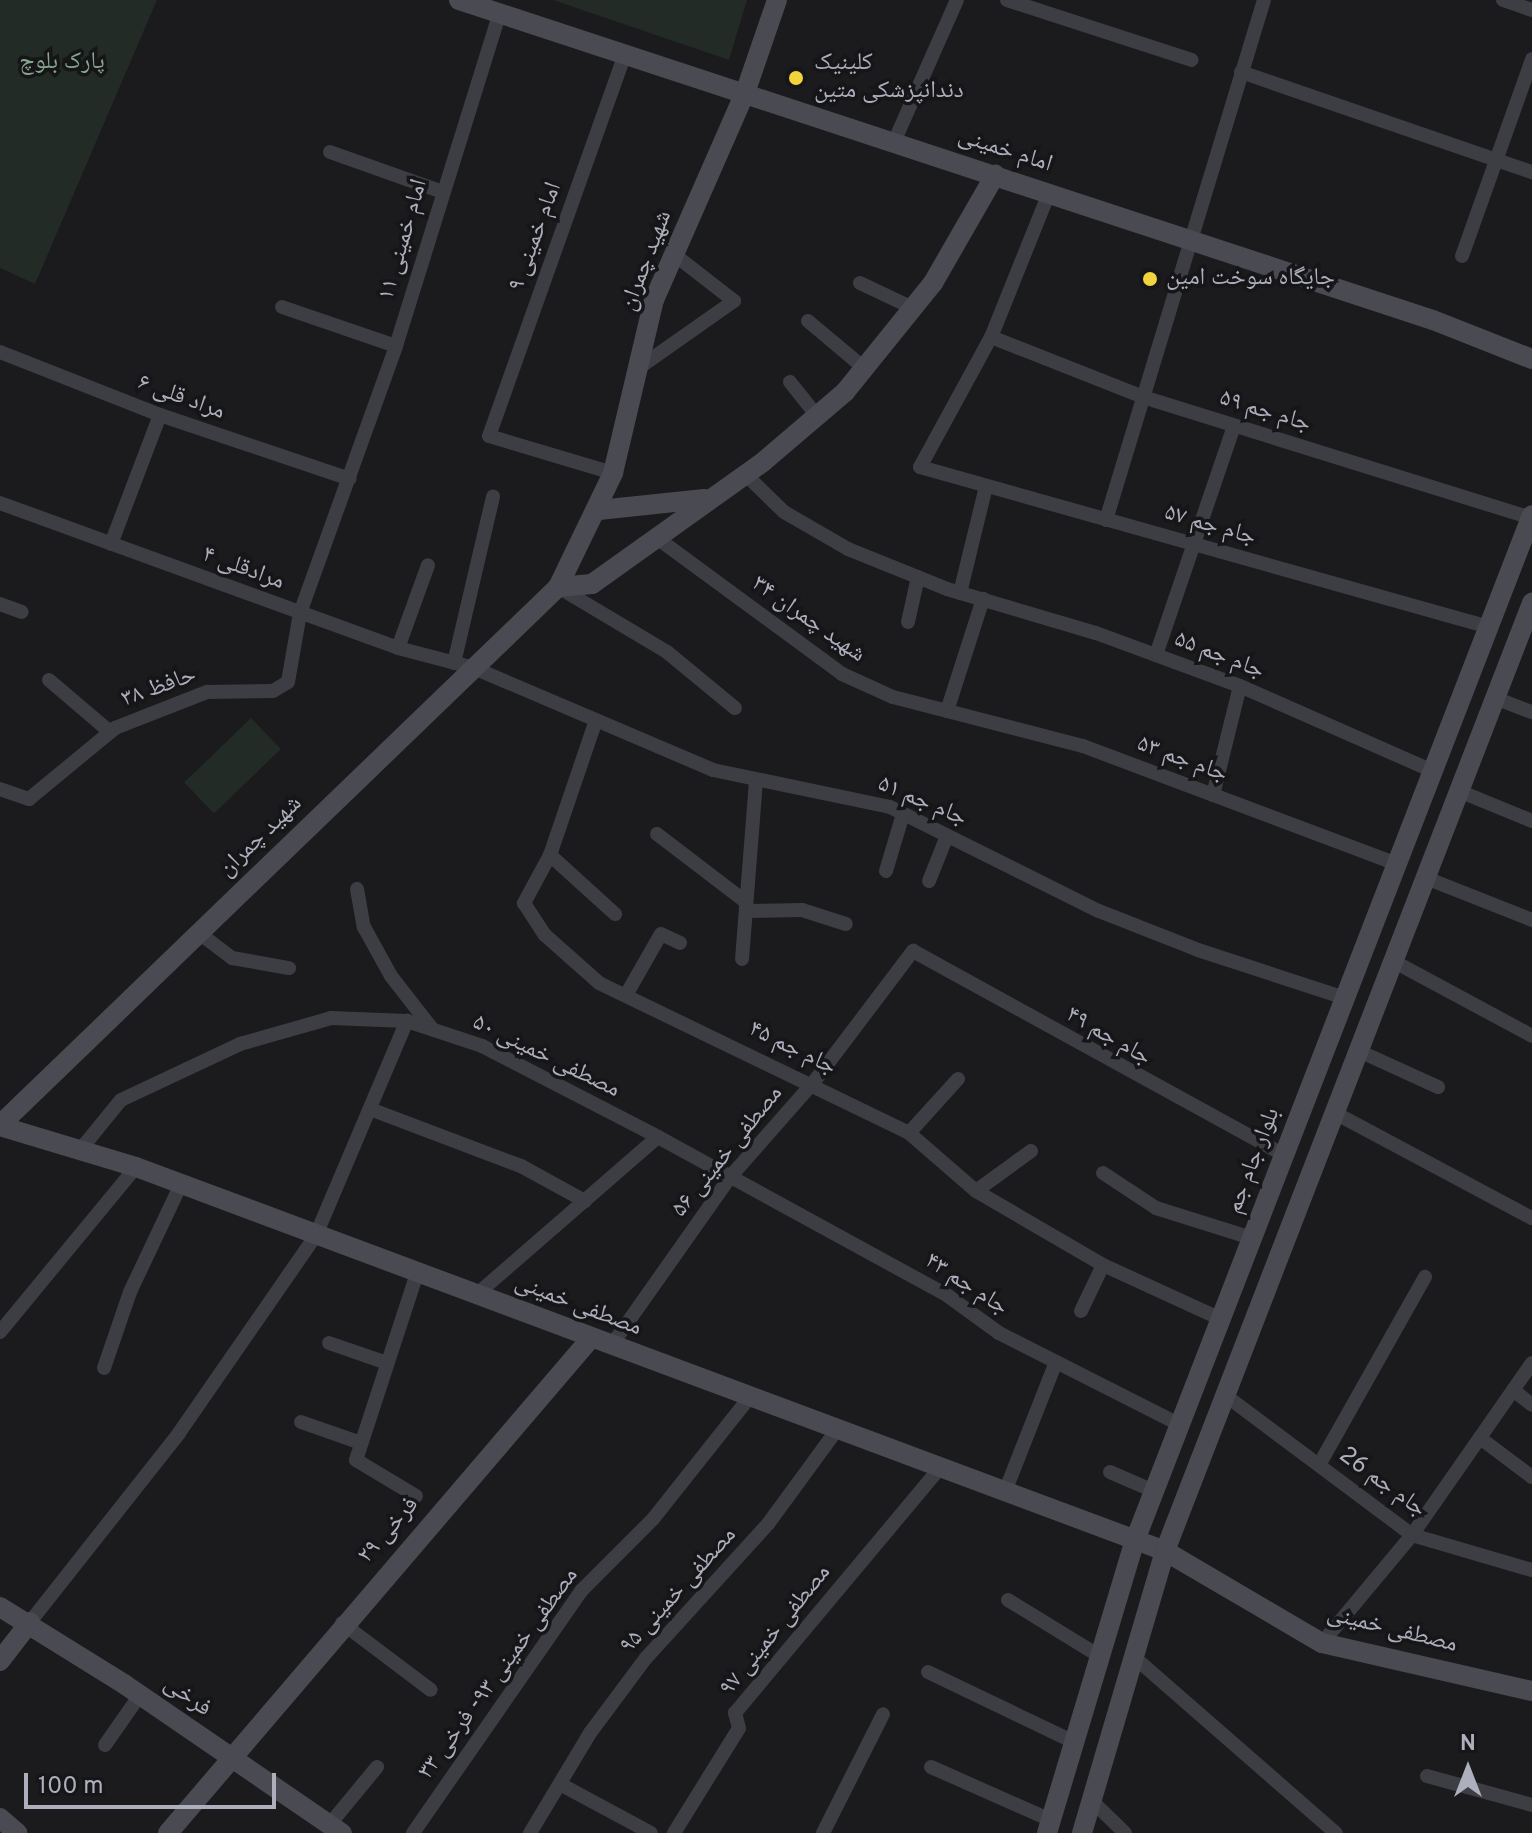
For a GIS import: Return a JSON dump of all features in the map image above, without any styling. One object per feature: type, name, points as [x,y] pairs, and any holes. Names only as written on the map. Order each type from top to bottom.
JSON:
[{"type":"main road","name":"امام خمینی","points":[[459,0],[1191,239],[1433,320],[1532,359]]},
{"type":"main road","name":"شهید چمران","points":[[0,1125],[558,587],[599,510],[613,473],[654,300],[745,93],[777,0]]},
{"type":"main road","points":[[558,587],[592,584],[817,416],[864,368],[913,308],[995,175]]},
{"type":"main road","points":[[599,510],[704,499]]},
{"type":"main road","name":"بلوار جام جم","points":[[1050,1827],[1134,1543],[1531,517]]},
{"type":"main road","points":[[1082,1833],[1165,1551],[1532,603]]},
{"type":"main road","name":"مصطفی خمینی","points":[[0,1125],[136,1167],[1134,1543],[1165,1551],[1322,1643],[1532,1691]]},
{"type":"main road","name":"فرخی ۲۹","points":[[168,1833],[342,1623],[591,1338]]},
{"type":"main road","name":"فرخی","points":[[0,1607],[30,1622],[140,1695],[227,1759],[336,1829]]},
{"type":"main road","points":[[0,1661],[30,1622]]},
{"type":"main road","points":[[0,1818],[17,1833]]},
{"type":"street","points":[[894,142],[957,0]]},
{"type":"street","points":[[1007,0],[1192,60]]},
{"type":"street","points":[[1106,520],[1264,0]]},
{"type":"street","points":[[1503,0],[1532,10]]},
{"type":"street","name":"امام خمینی ۱۱","points":[[350,479],[396,346],[440,191],[500,13]]},
{"type":"street","name":"امام خمینی ۹","points":[[613,473],[489,436],[625,54]]},
{"type":"street","points":[[1462,256],[1532,59]]},
{"type":"street","points":[[1241,72],[1532,172]]},
{"type":"street","points":[[330,152],[440,191]]},
{"type":"street","points":[[991,337],[1049,193]]},
{"type":"street","points":[[640,367],[734,301],[675,255]]},
{"type":"street","points":[[860,283],[913,308]]},
{"type":"street","points":[[282,307],[396,346]]},
{"type":"street","points":[[808,321],[864,368]]},
{"type":"street","name":"جام جم ۵۹","points":[[991,337],[1143,397],[1436,484],[1531,517]]},
{"type":"street","name":"جام جم ۵۷","points":[[991,337],[920,467],[1489,627]]},
{"type":"street","name":"مراد قلی ۶","points":[[0,352],[160,415],[350,479]]},
{"type":"street","points":[[790,382],[817,416]]},
{"type":"street","points":[[111,544],[160,415]]},
{"type":"street","points":[[1156,655],[1234,426]]},
{"type":"street","name":"جام جم ۵۵","points":[[744,473],[784,512],[848,549],[960,593],[1156,655],[1240,686],[1433,771]]},
{"type":"street","name":"حافظ ۳۸","points":[[0,789],[29,799],[110,732],[207,692],[273,691],[288,682],[300,613],[350,479]]},
{"type":"street","points":[[960,593],[986,486]]},
{"type":"street","points":[[454,663],[493,497]]},
{"type":"street","name":"مرادقلی ۴","points":[[2,509],[111,544],[398,648],[474,668]]},
{"type":"street","name":"شهید چمران ۳۴","points":[[657,538],[842,674],[893,697],[947,711]]},
{"type":"street","points":[[398,648],[428,565]]},
{"type":"street","points":[[908,622],[918,577]]},
{"type":"street","points":[[558,587],[667,652],[735,708]]},
{"type":"street","points":[[947,711],[983,599]]},
{"type":"street","points":[[0,604],[22,612]]},
{"type":"street","name":"جام جم ۵۱","points":[[474,668],[595,723],[713,770],[756,781],[847,796],[903,814],[1099,911],[1198,950],[1345,998]]},
{"type":"street","points":[[49,680],[110,732]]},
{"type":"street","points":[[1213,795],[1240,686]]},
{"type":"street","points":[[1495,698],[1532,712]]},
{"type":"street","name":"جام جم ۵۳","points":[[947,711],[1083,746],[1397,864]]},
{"type":"street","name":"جام جم ۴۵","points":[[595,723],[550,855],[524,903],[545,935],[599,983],[813,1083],[909,1133],[976,1191],[1103,1265],[1221,1319]]},
{"type":"street","points":[[742,959],[756,781]]},
{"type":"street","points":[[1459,791],[1532,821]]},
{"type":"street","points":[[886,871],[903,814]]},
{"type":"street","points":[[657,834],[746,906],[802,910],[846,924]]},
{"type":"street","points":[[929,881],[947,836]]},
{"type":"street","points":[[550,855],[615,914]]},
{"type":"street","points":[[1426,878],[1532,920]]},
{"type":"street","points":[[357,889],[364,927],[391,976],[433,1030]]},
{"type":"street","points":[[199,933],[232,958],[289,968]]},
{"type":"street","points":[[626,995],[661,934],[680,943]]},
{"type":"street","name":"مصطفی خمینی ۵۶","points":[[611,1346],[731,1176],[813,1083],[913,951]]},
{"type":"street","name":"جام جم ۴۹","points":[[913,951],[1284,1155]]},
{"type":"street","points":[[1393,961],[1532,1036]]},
{"type":"street","name":"مصطفی خمینی ۵۰","points":[[81,1149],[121,1100],[240,1044],[331,1018],[407,1021],[482,1046],[731,1176]]},
{"type":"street","points":[[30,1622],[179,1433],[316,1235],[407,1021]]},
{"type":"street","points":[[1359,1051],[1438,1087]]},
{"type":"street","points":[[909,1133],[958,1079]]},
{"type":"street","points":[[370,1109],[521,1166],[585,1201]]},
{"type":"street","points":[[1335,1113],[1532,1218]]},
{"type":"street","points":[[476,1295],[658,1137]]},
{"type":"street","points":[[976,1191],[1031,1151]]},
{"type":"street","points":[[0,1332],[136,1167]]},
{"type":"street","points":[[1103,1173],[1156,1208],[1252,1238]]},
{"type":"street","name":"جام جم ۴۳","points":[[731,1176],[1056,1362],[1180,1425]]},
{"type":"street","points":[[104,1368],[130,1292],[181,1184]]},
{"type":"street","points":[[1081,1311],[1103,1265]]},
{"type":"street","points":[[416,1496],[356,1460],[417,1273]]},
{"type":"street","points":[[1319,1465],[1425,1277]]},
{"type":"street","points":[[329,1343],[387,1363]]},
{"type":"street","points":[[1004,1494],[1056,1362]]},
{"type":"street","points":[[1322,1643],[1412,1535],[1532,1363]]},
{"type":"street","points":[[1513,1390],[1532,1405]]},
{"type":"street","name":"جام جم 26","points":[[1225,1395],[1412,1535],[1532,1570]]},
{"type":"street","name":"مصطفی خمینی ۹۳- فرخی ۳۳","points":[[413,1833],[581,1591],[653,1519],[749,1398]]},
{"type":"street","points":[[301,1422],[361,1443]]},
{"type":"street","name":"مصطفی خمینی ۹۵","points":[[530,1833],[646,1658],[768,1524],[836,1431]]},
{"type":"street","points":[[1480,1438],[1532,1477]]},
{"type":"street","name":"مصطفی خمینی ۹۷","points":[[674,1833],[739,1728],[735,1713],[939,1469]]},
{"type":"street","points":[[1110,1472],[1154,1491]]},
{"type":"street","points":[[1008,1600],[1101,1657]]},
{"type":"street","points":[[342,1623],[431,1690]]},
{"type":"street","points":[[1134,1657],[1336,1833]]},
{"type":"street","points":[[928,1672],[1076,1743]]},
{"type":"street","points":[[105,1745],[140,1695]]},
{"type":"street","points":[[823,1833],[883,1714]]},
{"type":"street","points":[[336,1829],[377,1767]]},
{"type":"street","points":[[931,1767],[1050,1827]]},
{"type":"street","points":[[1427,1776],[1532,1805]]},
{"type":"street","points":[[560,1784],[651,1833]]},
{"type":"street","points":[[1092,1801],[1125,1833]]},
{"type":"green space","name":"پارک بلوچ","points":[[0,0],[157,0],[35,284],[0,268]]},
{"type":"green space","points":[[553,0],[747,0],[729,60]]},
{"type":"green space","points":[[251,718],[281,749],[214,814],[184,783]]},
{"type":"place","name":"کلینیک دندانپزشکی متین","points":[[796,78]]},
{"type":"place","name":"جایگاه سوخت امین","points":[[1150,279]]}]
